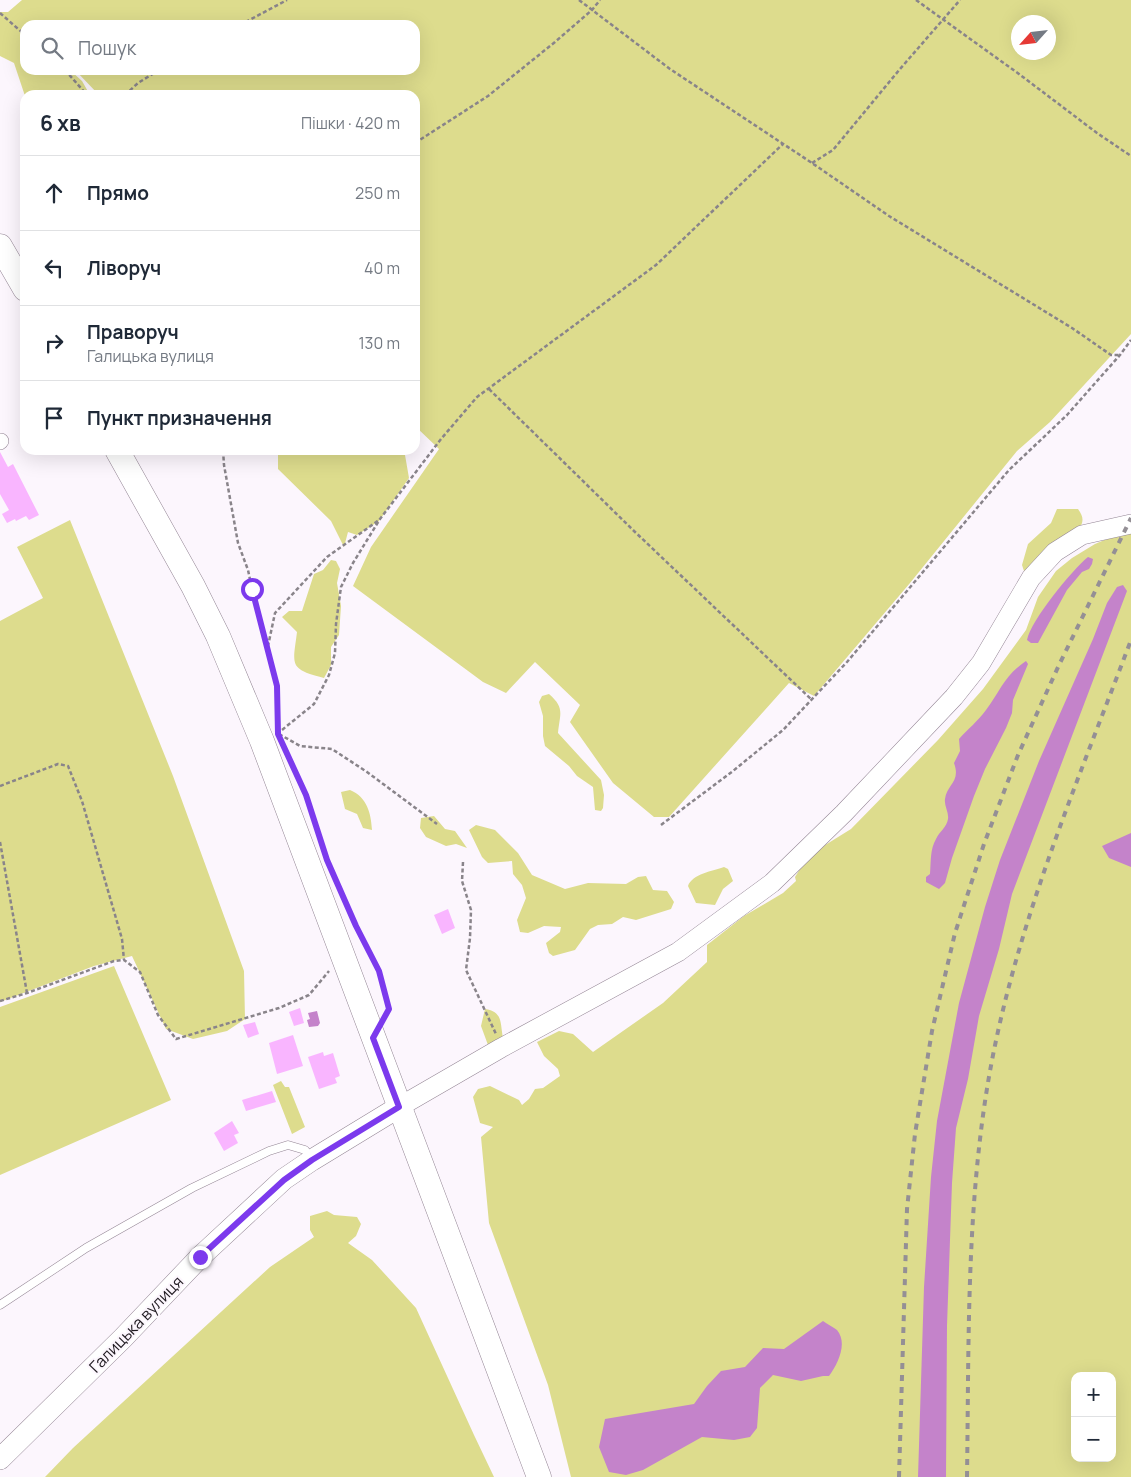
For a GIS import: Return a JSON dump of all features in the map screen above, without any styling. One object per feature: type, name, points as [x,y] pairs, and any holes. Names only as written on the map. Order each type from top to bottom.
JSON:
[{"type":"main road","points":[[0,246],[20,280]]},
{"type":"main road","points":[[120,455],[193,586],[274,739],[346,965],[539,1477]]},
{"type":"main road","name":"Галицька вулиця","points":[[0,1459],[124,1338],[200,1257],[284,1180],[312,1160],[399,1107]]},
{"type":"street","points":[[399,1107],[501,1048],[678,952],[772,883],[844,813],[954,698],[981,663],[1031,578],[1055,552],[1082,535],[1131,524]]},
{"type":"lane","points":[[0,1305],[86,1248],[242,1162],[288,1145],[305,1150],[312,1160]]},
{"type":"path","points":[[249,20],[287,0]]},
{"type":"path","points":[[579,0],[670,69],[889,216],[1072,328],[1111,356],[1120,355]]},
{"type":"path","points":[[420,140],[488,96],[555,42],[592,10],[600,0]]},
{"type":"path","points":[[916,0],[1131,156]]},
{"type":"path","points":[[812,163],[833,150],[960,0]]},
{"type":"path","points":[[0,13],[20,31]]},
{"type":"path","points":[[69,75],[83,90]]},
{"type":"path","points":[[130,90],[151,75]]},
{"type":"path","points":[[274,739],[314,704],[329,674],[335,653],[336,624],[341,587],[353,563],[380,519],[441,439],[478,397],[656,265],[783,144]]},
{"type":"path","points":[[661,825],[733,771],[783,730],[848,662],[1009,470],[1067,415],[1131,340]]},
{"type":"path","points":[[489,389],[634,532],[812,700]]},
{"type":"path","points":[[223,455],[238,543],[248,570],[277,686],[274,739]]},
{"type":"path","points":[[268,646],[274,613],[327,558],[380,519]]},
{"type":"path","points":[[274,739],[300,746],[332,749],[367,772],[437,824]]},
{"type":"path","points":[[286,751],[306,795],[324,851]]},
{"type":"path","points":[[0,786],[58,764],[68,766],[82,800],[120,930],[124,960]]},
{"type":"path","points":[[0,842],[27,993]]},
{"type":"path","points":[[463,862],[462,881],[471,910],[466,970],[494,1028],[501,1048]]},
{"type":"path","points":[[330,868],[379,971],[389,1009],[373,1038]]},
{"type":"path","points":[[0,1001],[114,961],[124,960],[140,972],[158,1015],[176,1039],[279,1008],[309,995],[330,971],[346,965]]},
{"type":"shaded area","points":[[22,0],[1131,0],[1131,334],[1050,422],[1017,451],[910,583],[814,696],[789,683],[669,817],[654,817],[613,783],[570,722],[580,705],[535,662],[506,693],[483,682],[353,586],[371,547],[439,449],[420,431],[420,90],[94,90],[80,75],[420,75],[420,20],[20,20],[20,75],[75,75],[87,90],[23,90],[14,63],[0,56],[0,12],[8,12]]},
{"type":"shaded area","points":[[278,455],[405,455],[409,478],[379,521],[357,535],[348,532],[344,547],[331,521],[278,469]]},
{"type":"shaded area","points":[[1057,509],[1078,509],[1082,520],[1080,528],[1026,572],[1024,571],[1022,565],[1028,544],[1051,523]]},
{"type":"shaded area","points":[[70,520],[173,776],[244,971],[245,1019],[227,1031],[193,1039],[166,1029],[132,956],[94,966],[0,1002],[0,621],[43,598],[17,547]]},
{"type":"shaded area","points":[[1131,533],[1131,1477],[571,1477],[548,1385],[489,1223],[481,1137],[493,1127],[480,1123],[473,1097],[478,1089],[490,1086],[519,1100],[522,1105],[529,1099],[535,1089],[543,1088],[560,1076],[558,1069],[544,1056],[537,1042],[559,1031],[573,1034],[593,1052],[663,1003],[707,962],[707,945],[744,916],[783,893],[796,881],[795,877],[800,869],[822,847],[851,829],[938,740],[983,689],[1026,630],[1038,597],[1056,571],[1072,558],[1095,544],[1116,535]]},
{"type":"shaded area","points":[[1088,557],[1093,559],[1089,569],[1082,572],[1067,590],[1038,643],[1031,643],[1027,640],[1036,620],[1063,584]]},
{"type":"shaded area","points":[[331,560],[336,561],[340,569],[337,583],[341,606],[339,635],[331,647],[331,665],[324,678],[304,672],[296,664],[294,652],[297,632],[282,617],[289,611],[302,611],[314,574],[323,570]]},
{"type":"shaded area","points":[[1123,585],[1127,591],[1012,894],[999,949],[979,1016],[968,1079],[956,1128],[952,1183],[947,1326],[946,1477],[918,1477],[924,1287],[931,1177],[937,1121],[959,1003],[1000,860],[1039,761],[1107,603],[1117,587]]},
{"type":"shaded area","points":[[1026,661],[1028,664],[1013,700],[1012,713],[985,769],[952,858],[945,883],[939,889],[926,882],[926,877],[930,874],[934,843],[947,822],[948,816],[945,799],[956,775],[954,763],[960,751],[959,739],[983,714],[1013,672]]},
{"type":"shaded area","points":[[549,694],[557,703],[560,711],[558,733],[601,780],[604,795],[601,811],[595,810],[593,787],[577,776],[569,766],[545,746],[543,716],[539,702],[542,696]]},
{"type":"shaded area","points":[[350,790],[356,793],[367,806],[372,830],[363,828],[357,814],[345,809],[341,792]]},
{"type":"shaded area","points":[[434,816],[445,829],[455,831],[467,848],[456,844],[446,846],[426,837],[420,828],[421,818]]},
{"type":"shaded area","points":[[476,825],[495,830],[518,853],[532,875],[565,889],[588,883],[626,884],[638,877],[646,876],[653,890],[667,891],[674,902],[671,909],[636,920],[623,917],[612,924],[598,925],[590,929],[575,950],[553,956],[549,953],[546,943],[560,932],[561,927],[544,926],[528,933],[520,932],[517,920],[526,898],[522,885],[513,874],[512,861],[488,863],[482,857],[469,830]]},
{"type":"shaded area","points":[[1131,833],[1131,867],[1109,858],[1102,846]]},
{"type":"shaded area","points":[[724,867],[728,869],[733,881],[723,889],[715,905],[696,903],[688,886],[690,882],[703,874]]},
{"type":"shaded area","points":[[114,966],[171,1100],[0,1175],[0,1007]]},
{"type":"shaded area","points":[[485,1009],[491,1010],[498,1015],[501,1023],[503,1038],[493,1046],[488,1045],[481,1026]]},
{"type":"shaded area","points":[[317,1011],[320,1023],[318,1026],[309,1027],[307,1020],[310,1019],[308,1013]]},
{"type":"shaded area","points":[[281,1081],[285,1087],[289,1087],[305,1127],[292,1134],[273,1085]]},
{"type":"shaded area","points":[[327,1211],[334,1215],[357,1217],[361,1224],[356,1236],[348,1243],[372,1260],[416,1308],[494,1477],[45,1477],[73,1448],[270,1267],[314,1237],[310,1230],[310,1216]]},
{"type":"shaded area","points":[[823,1321],[837,1330],[842,1341],[838,1360],[829,1376],[801,1381],[773,1375],[760,1388],[757,1428],[750,1437],[734,1440],[702,1437],[643,1470],[626,1475],[609,1472],[599,1447],[605,1419],[694,1404],[721,1371],[745,1367],[763,1348],[784,1349]]},
{"type":"building","points":[[0,452],[8,467],[13,464],[39,515],[29,520],[26,516],[7,523],[2,514],[9,510],[0,494]]},
{"type":"building","points":[[448,909],[455,928],[442,934],[434,915]]},
{"type":"building","points":[[300,1008],[304,1023],[294,1026],[289,1012]]},
{"type":"building","points":[[255,1022],[259,1034],[248,1038],[243,1025]]},
{"type":"building","points":[[293,1035],[303,1066],[277,1074],[269,1043]]},
{"type":"building","points":[[323,1052],[324,1056],[333,1053],[340,1076],[335,1078],[337,1083],[319,1089],[308,1057]]},
{"type":"building","points":[[272,1091],[276,1102],[246,1111],[242,1100]]},
{"type":"building","points":[[232,1121],[239,1133],[234,1135],[238,1143],[224,1151],[214,1133]]},
{"type":"railway","points":[[899,1477],[907,1209],[915,1134],[932,1031],[955,933],[984,844],[1018,755],[1059,665],[1131,518]]},
{"type":"railway","points":[[967,1477],[970,1274],[982,1121],[990,1071],[1016,961],[1033,906],[1070,799],[1131,640]]},
{"type":"route","points":[[200,1257],[284,1180],[312,1160],[399,1107],[373,1038],[389,1009],[379,971],[356,926],[327,860],[306,795],[278,734],[277,686],[252,589]]}]
